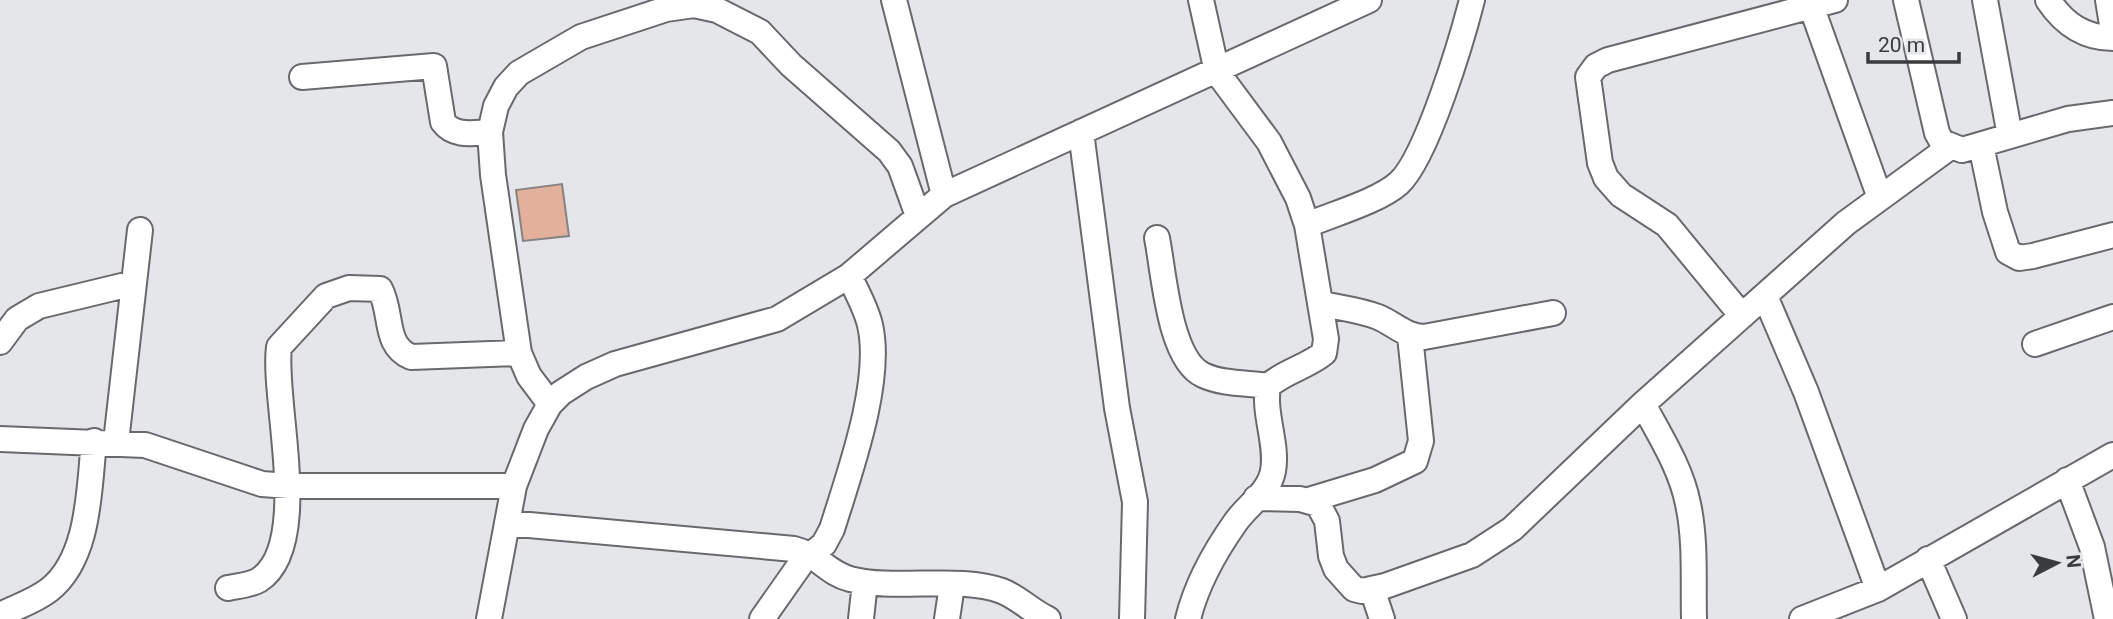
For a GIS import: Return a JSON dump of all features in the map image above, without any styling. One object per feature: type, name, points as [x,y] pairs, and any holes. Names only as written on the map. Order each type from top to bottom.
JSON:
[{"type":"street","points":[[894,0],[944,195]]},
{"type":"street","points":[[1188,619],[1191,605],[1226,536],[1265,490],[1273,470],[1265,401],[1268,386],[1279,377],[1313,362],[1324,353],[1326,339],[1307,225],[1285,169],[1269,142],[1217,72],[1201,0]]},
{"type":"street","points":[[489,619],[514,486],[536,429],[550,404],[586,377],[615,364],[777,319],[849,276],[944,195],[1217,72],[1321,12],[1369,0]]},
{"type":"street","points":[[1307,225],[1385,192],[1399,183],[1424,141],[1463,35],[1472,0]]},
{"type":"street","points":[[1906,0],[1937,133],[1950,147],[1962,150],[2068,119],[2113,113]]},
{"type":"street","points":[[1985,0],[2010,136]]},
{"type":"street","points":[[2049,0],[2068,25],[2090,36],[2113,38]]},
{"type":"street","points":[[2108,0],[2113,31]]},
{"type":"street","points":[[1742,316],[1667,225],[1622,195],[1606,178],[1600,163],[1588,76],[1596,66],[1608,60],[1819,2],[1880,198]]},
{"type":"street","points":[[550,404],[529,376],[519,353],[493,175],[490,132],[496,106],[519,73],[581,37],[632,19],[694,5],[717,10],[760,33],[791,65],[877,140],[900,166],[918,216]]},
{"type":"street","points":[[302,77],[434,66],[447,127],[463,133],[490,132]]},
{"type":"street","points":[[1081,132],[1117,408],[1133,480],[1132,619]]},
{"type":"street","points":[[1981,145],[1995,212],[2008,252],[2019,258],[2033,257],[2113,234]]},
{"type":"street","points":[[1309,500],[1323,510],[1331,556],[1341,578],[1354,589],[1372,589],[1472,555],[1512,528],[1643,404],[1846,223],[1950,147]]},
{"type":"street","points":[[0,615],[48,591],[67,572],[82,534],[105,442],[134,283],[140,230]]},
{"type":"street","points":[[1157,238],[1175,329],[1187,363],[1212,378],[1268,386]]},
{"type":"street","points":[[762,619],[802,562],[824,544],[832,529],[869,397],[872,371],[870,327],[849,276]]},
{"type":"street","points":[[0,342],[17,319],[39,306],[134,283]]},
{"type":"street","points":[[228,588],[257,582],[274,561],[281,543],[289,486],[279,347],[326,296],[349,288],[380,289],[386,299],[393,345],[398,352],[411,357],[519,353]]},
{"type":"street","points":[[1765,296],[1806,392],[1878,589]]},
{"type":"street","points":[[1322,304],[1381,318],[1410,336],[1466,332],[1553,313]]},
{"type":"street","points":[[2035,344],[2113,317]]},
{"type":"street","points":[[1256,499],[1309,500],[1375,480],[1415,461],[1422,441],[1410,336]]},
{"type":"street","points":[[1643,404],[1675,464],[1688,502],[1692,534],[1694,619]]},
{"type":"street","points":[[0,439],[105,442],[163,450],[262,484],[514,486]]},
{"type":"street","points":[[1802,619],[1878,589],[2113,455]]},
{"type":"street","points":[[2067,480],[2092,547],[2106,619]]},
{"type":"street","points":[[508,523],[712,539],[812,553],[832,571],[865,582],[953,585],[1003,591],[1048,619]]},
{"type":"street","points":[[1928,559],[1954,619]]},
{"type":"street","points":[[861,619],[865,582]]},
{"type":"street","points":[[947,619],[953,585]]},
{"type":"street","points":[[1372,589],[1382,619]]},
{"type":"building","points":[[562,184],[569,236],[523,241],[516,190]]}]
